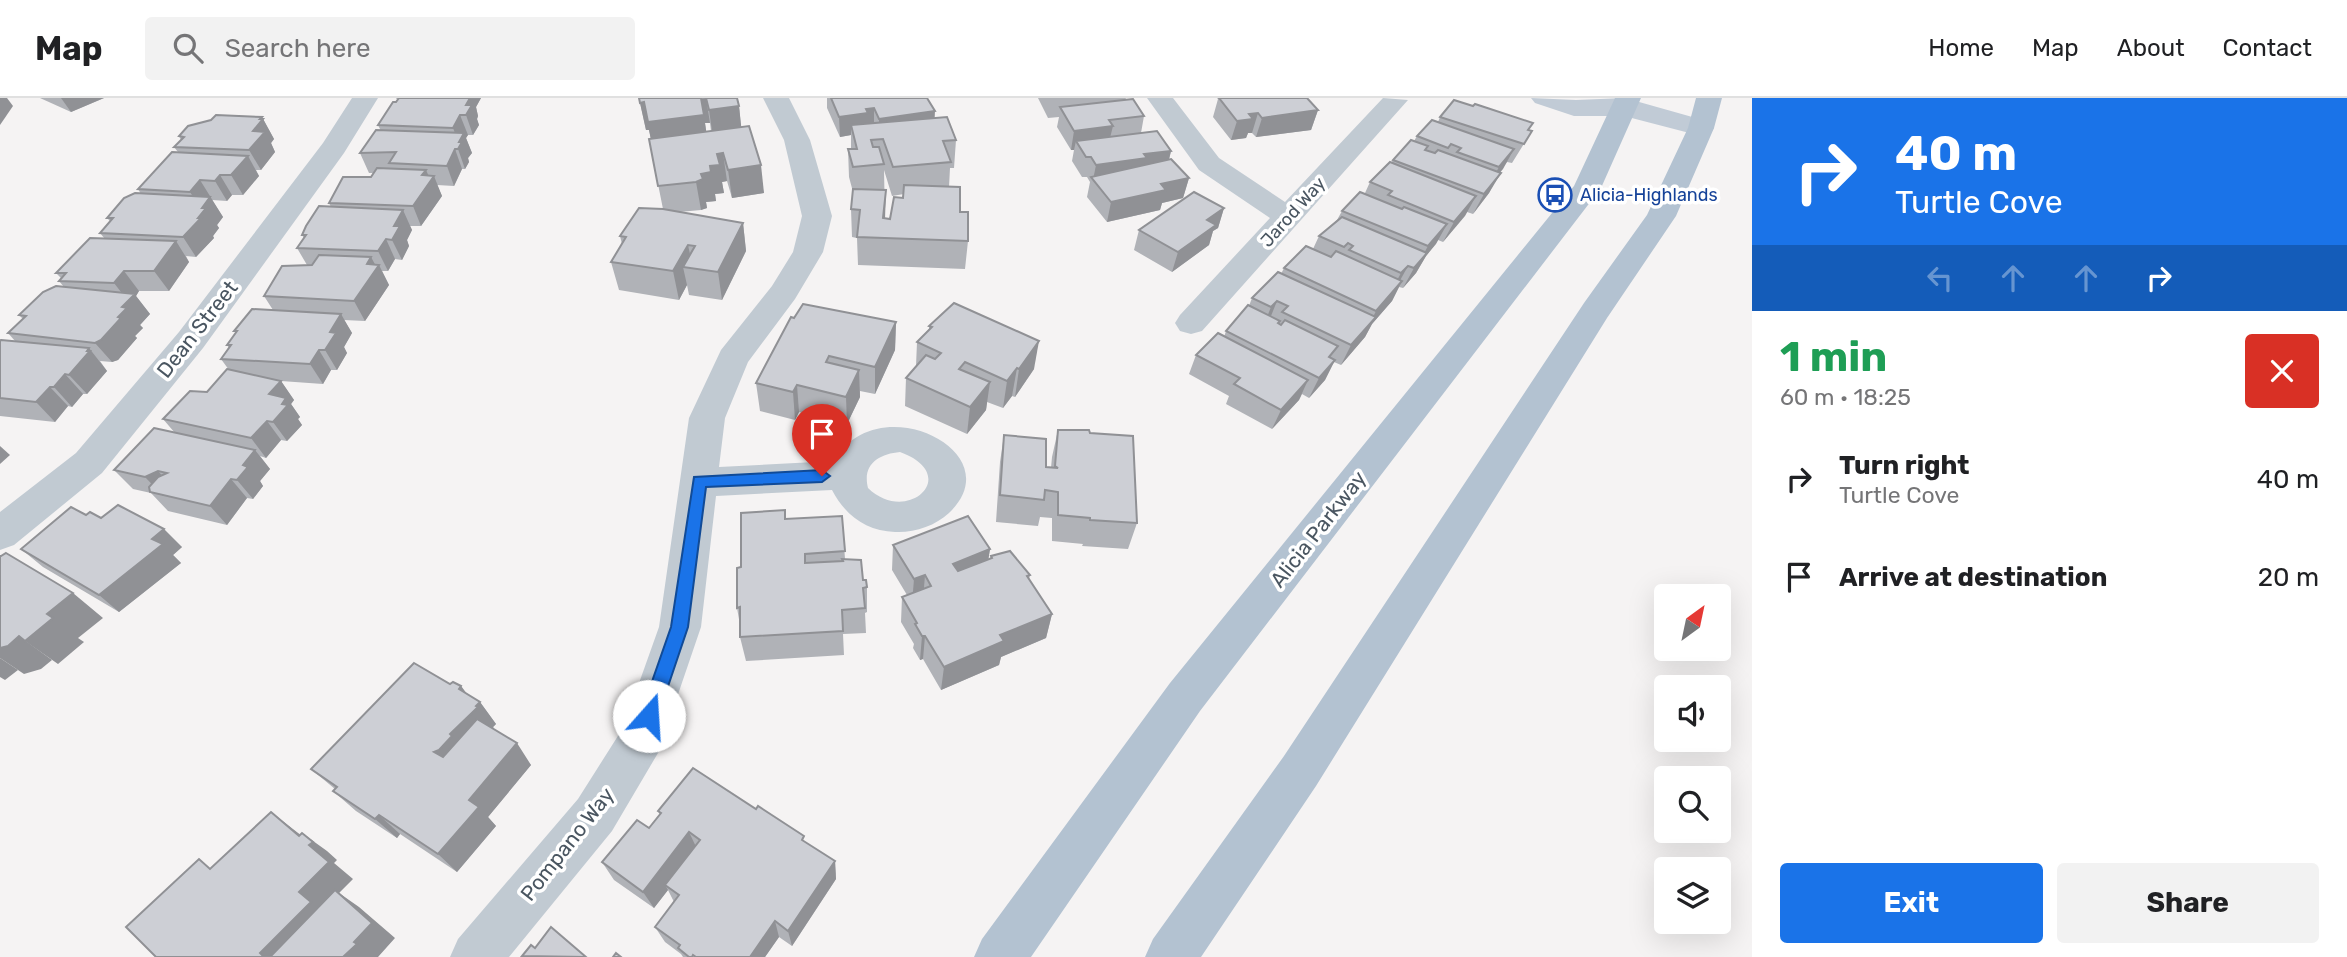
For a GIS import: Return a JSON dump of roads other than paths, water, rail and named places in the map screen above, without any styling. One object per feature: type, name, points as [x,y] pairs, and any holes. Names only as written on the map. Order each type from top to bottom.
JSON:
[{"type":"main road","points":[[1544,98],[1574,108],[1619,101],[1700,128]]},
{"type":"main road","points":[[1171,957],[1300,772],[1595,311],[1661,216],[1700,128],[1709,98]]},
{"type":"main road","name":"Alicia Parkway","points":[[1000,957],[1185,697],[1587,188],[1619,101]]},
{"type":"street","name":"Dean Street","points":[[0,534],[89,463],[106,443],[191,340],[334,147],[365,98]]},
{"type":"street","name":"Pompano Way","points":[[476,957],[595,815],[642,738],[680,627],[706,418],[733,358],[784,292],[808,252],[817,216],[797,140],[776,98]]},
{"type":"street","points":[[1160,98],[1209,164],[1288,216]]},
{"type":"street","name":"Jarod Way","points":[[1191,323],[1395,100]]},
{"type":"street","points":[[699,482],[847,475]]},
{"type":"place","name":"Alicia-Highlands","points":[[1555,195]]}]
